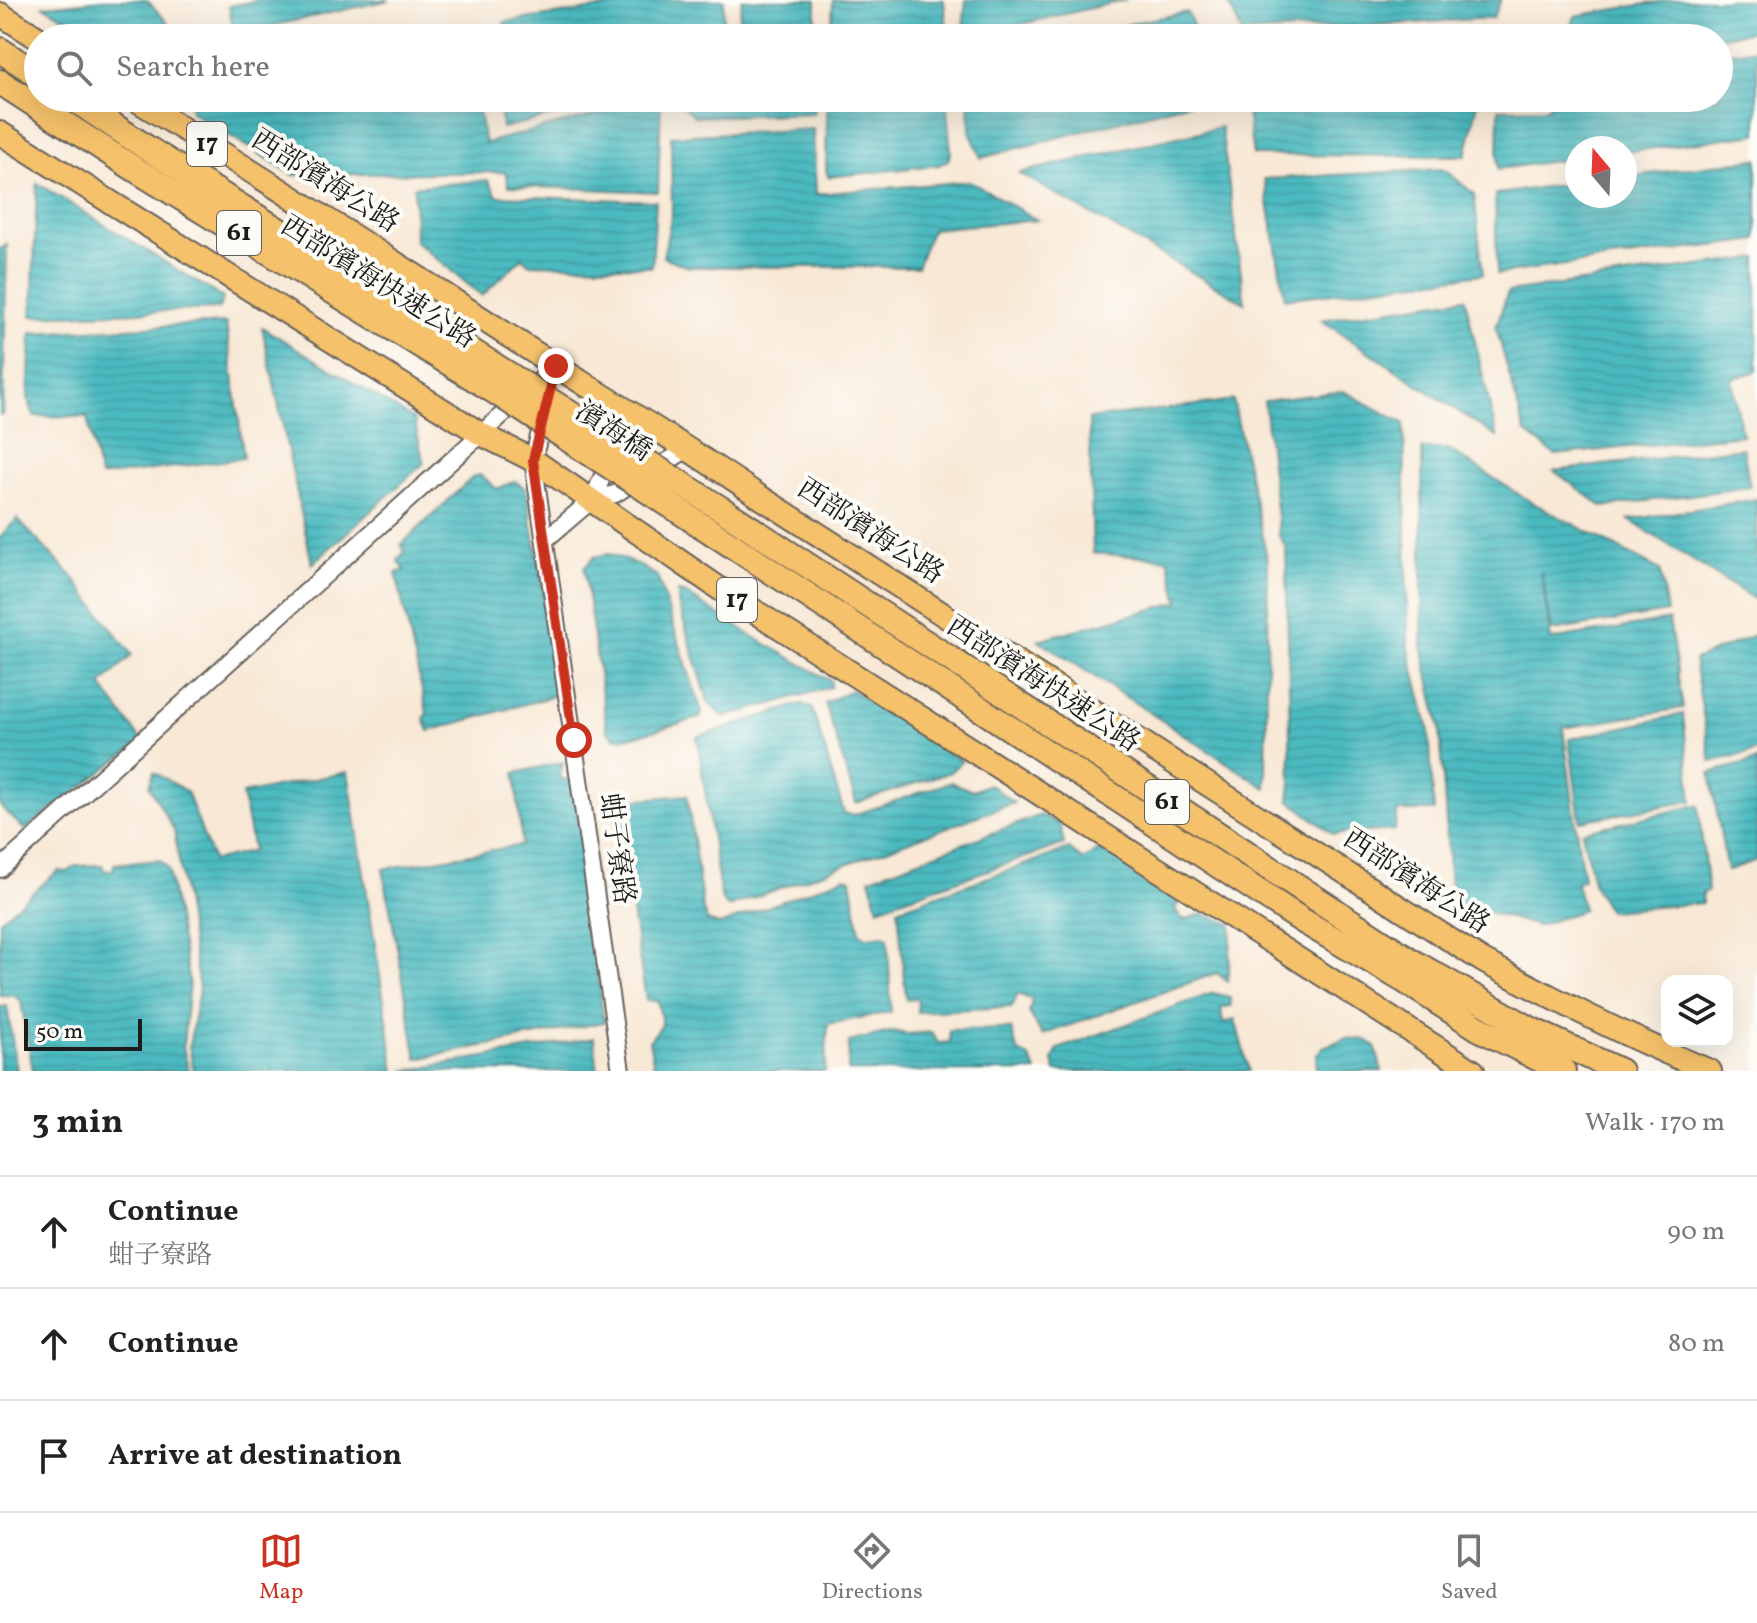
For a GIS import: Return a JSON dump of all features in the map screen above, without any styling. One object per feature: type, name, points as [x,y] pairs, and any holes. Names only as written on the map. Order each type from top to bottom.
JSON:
[{"type":"highway","points":[[0,50],[24,66]]},
{"type":"highway","name":"西部濱海快速公路","points":[[0,82],[24,98]]},
{"type":"highway","name":"西部濱海快速公路","points":[[46,112],[133,168],[486,373]]},
{"type":"highway","name":"西部濱海快速公路","points":[[93,112],[486,373]]},
{"type":"highway","name":"濱海橋","points":[[486,373],[719,523]]},
{"type":"highway","name":"西部濱海快速公路","points":[[719,523],[1303,921],[1478,1028],[1563,1071]]},
{"type":"highway","name":"西部濱海快速公路","points":[[719,523],[1413,962],[1530,1029],[1620,1071]]},
{"type":"main road","points":[[0,14],[24,29]]},
{"type":"main road","name":"西部濱海公路","points":[[156,112],[689,448],[757,495],[1483,961],[1562,1004],[1710,1071]]},
{"type":"main road","name":"17","points":[[0,133],[481,434],[533,460],[720,589],[1473,1071]]},
{"type":"street","points":[[0,869],[556,366]]},
{"type":"street","points":[[533,460],[556,366]]},
{"type":"street","points":[[545,540],[593,499],[612,454],[606,398]]},
{"type":"street","points":[[593,499],[615,494],[689,448]]},
{"type":"street","name":"蚶子寮路","points":[[533,460],[621,1071]]},
{"type":"water","points":[[105,0],[147,0],[169,24],[76,24],[44,6]]},
{"type":"water","points":[[260,0],[390,0],[280,24],[232,24],[229,6]]},
{"type":"water","points":[[659,0],[724,0],[723,24],[504,22]]},
{"type":"water","points":[[742,0],[816,0],[816,24],[738,24]]},
{"type":"water","points":[[833,0],[944,0],[947,24],[832,24]]},
{"type":"water","points":[[966,0],[1126,0],[1022,24],[963,24]]},
{"type":"water","points":[[1227,0],[1501,0],[1493,18],[1393,24],[1238,24]]},
{"type":"water","points":[[1670,0],[1757,0],[1757,31],[1733,34],[1733,24],[1572,24],[1575,16]]},
{"type":"water","points":[[1187,12],[1193,24],[1130,24]]},
{"type":"water","points":[[1757,49],[1757,134],[1637,150],[1637,136],[1565,136],[1565,160],[1498,169],[1499,112],[1733,112],[1733,52]]},
{"type":"water","points":[[191,112],[479,112],[485,143],[606,112],[661,112],[658,192],[509,186],[505,172],[294,175]]},
{"type":"water","points":[[499,112],[569,112],[502,128]]},
{"type":"water","points":[[690,112],[814,112],[814,113],[695,117]]},
{"type":"water","points":[[827,112],[947,112],[951,152],[948,160],[939,165],[829,177],[826,171]]},
{"type":"water","points":[[969,112],[1155,112],[981,158],[970,131]]},
{"type":"water","points":[[1247,112],[1476,112],[1466,156],[1253,155]]},
{"type":"water","points":[[1221,127],[1245,303],[1019,173]]},
{"type":"water","points":[[813,129],[816,194],[970,181],[1037,220],[932,229],[917,267],[689,267],[663,257],[672,213],[671,136]]},
{"type":"water","points":[[1757,159],[1757,240],[1497,274],[1495,194],[1565,185],[1565,208],[1637,208],[1637,175]]},
{"type":"water","points":[[1444,169],[1474,194],[1483,274],[1285,299],[1264,179]]},
{"type":"water","points":[[488,180],[497,196],[656,201],[652,267],[530,264],[522,258],[482,296],[415,241],[414,187]]},
{"type":"water","points":[[37,183],[223,298],[219,309],[32,316]]},
{"type":"water","points":[[7,245],[3,415],[0,415],[0,249]]},
{"type":"water","points":[[1757,258],[1757,371],[1732,379],[1742,435],[1555,455],[1525,432],[1496,327],[1508,292]]},
{"type":"water","points":[[1465,298],[1497,437],[1321,320]]},
{"type":"water","points":[[226,323],[244,458],[100,477],[87,417],[34,416],[28,398],[31,333]]},
{"type":"water","points":[[262,327],[414,420],[424,463],[312,564]]},
{"type":"water","points":[[1343,391],[1404,423],[1408,645],[1429,730],[1434,811],[1398,811],[1394,830],[1333,834],[1289,800],[1286,547],[1279,536],[1264,401]]},
{"type":"water","points":[[1233,400],[1268,562],[1266,788],[1038,640],[1179,602],[1168,559],[1093,553],[1089,419]]},
{"type":"water","points":[[1743,448],[1750,487],[1603,507],[1554,471]]},
{"type":"water","points":[[1422,449],[1448,449],[1531,502],[1660,570],[1667,612],[1552,631],[1541,571],[1551,640],[1669,620],[1683,708],[1563,728],[1583,879],[1576,882],[1583,910],[1538,926],[1451,902],[1440,729],[1422,646]]},
{"type":"water","points":[[481,475],[497,489],[515,481],[526,489],[561,694],[429,731],[424,719],[427,713],[396,573],[405,570],[398,560],[405,551],[401,545],[474,476]]},
{"type":"water","points":[[1757,499],[1757,601],[1629,520]]},
{"type":"water","points":[[17,519],[71,575],[132,655],[101,685],[142,741],[25,830],[0,806],[0,537]]},
{"type":"water","points":[[609,554],[637,564],[657,576],[702,712],[700,718],[627,738],[615,738],[607,730],[584,568],[594,557]]},
{"type":"water","points":[[678,592],[685,593],[831,681],[831,687],[725,717],[709,704],[678,603]]},
{"type":"water","points":[[1757,634],[1757,751],[1711,762],[1694,660]]},
{"type":"water","points":[[852,690],[962,761],[950,772],[856,803],[825,703]]},
{"type":"water","points":[[801,704],[812,708],[844,813],[854,815],[951,782],[973,791],[989,784],[1014,803],[728,907],[722,900],[719,886],[697,737]]},
{"type":"water","points":[[1683,714],[1692,801],[1580,821],[1569,739]]},
{"type":"water","points":[[1757,760],[1757,860],[1727,871],[1710,773]]},
{"type":"water","points":[[563,762],[560,779],[573,779],[604,1022],[417,1059],[383,869],[522,845],[515,773]]},
{"type":"water","points":[[154,772],[187,792],[213,861],[253,851],[242,794],[348,772],[395,1071],[194,1071],[189,1046],[199,989],[174,830],[149,786]]},
{"type":"water","points":[[687,795],[707,921],[720,925],[845,877],[851,879],[860,933],[867,937],[884,935],[888,938],[891,1012],[828,1024],[825,1071],[655,1071],[649,1041],[662,1025],[658,1001],[646,1000],[616,810],[618,801]]},
{"type":"water","points":[[1698,805],[1708,891],[1702,893],[1702,903],[1609,911],[1594,886],[1582,832]]},
{"type":"water","points":[[1041,815],[1060,824],[1064,844],[878,908],[870,878]]},
{"type":"water","points":[[1106,845],[1182,900],[1175,909],[1183,920],[1202,914],[1232,924],[1228,982],[1217,973],[1042,1035],[1029,1012],[1032,1000],[1018,994],[1012,1007],[917,1012],[918,999],[906,1000],[898,909],[1069,849],[1083,860]]},
{"type":"water","points":[[160,860],[168,869],[189,982],[183,1047],[189,1071],[33,1071],[21,1002],[16,996],[0,996],[0,920],[58,871],[68,872],[76,866],[102,865],[104,871],[113,870],[114,864]]},
{"type":"water","points":[[1213,993],[1230,997],[1231,1006],[1221,1008],[1223,1023],[1235,1019],[1249,1071],[1055,1071],[1053,1060],[1058,1049]]},
{"type":"water","points":[[7,1006],[17,1071],[0,1071],[0,1007]]},
{"type":"water","points":[[1011,1029],[1018,1052],[1029,1057],[1037,1071],[848,1071],[849,1042],[893,1031],[906,1034],[932,1032],[938,1043],[950,1042],[949,1030]]},
{"type":"water","points":[[594,1038],[598,1071],[404,1071]]},
{"type":"water","points":[[1346,1038],[1366,1040],[1375,1046],[1382,1071],[1317,1071],[1316,1056],[1323,1047]]},
{"type":"route","points":[[556,366],[533,460],[574,740]]}]
